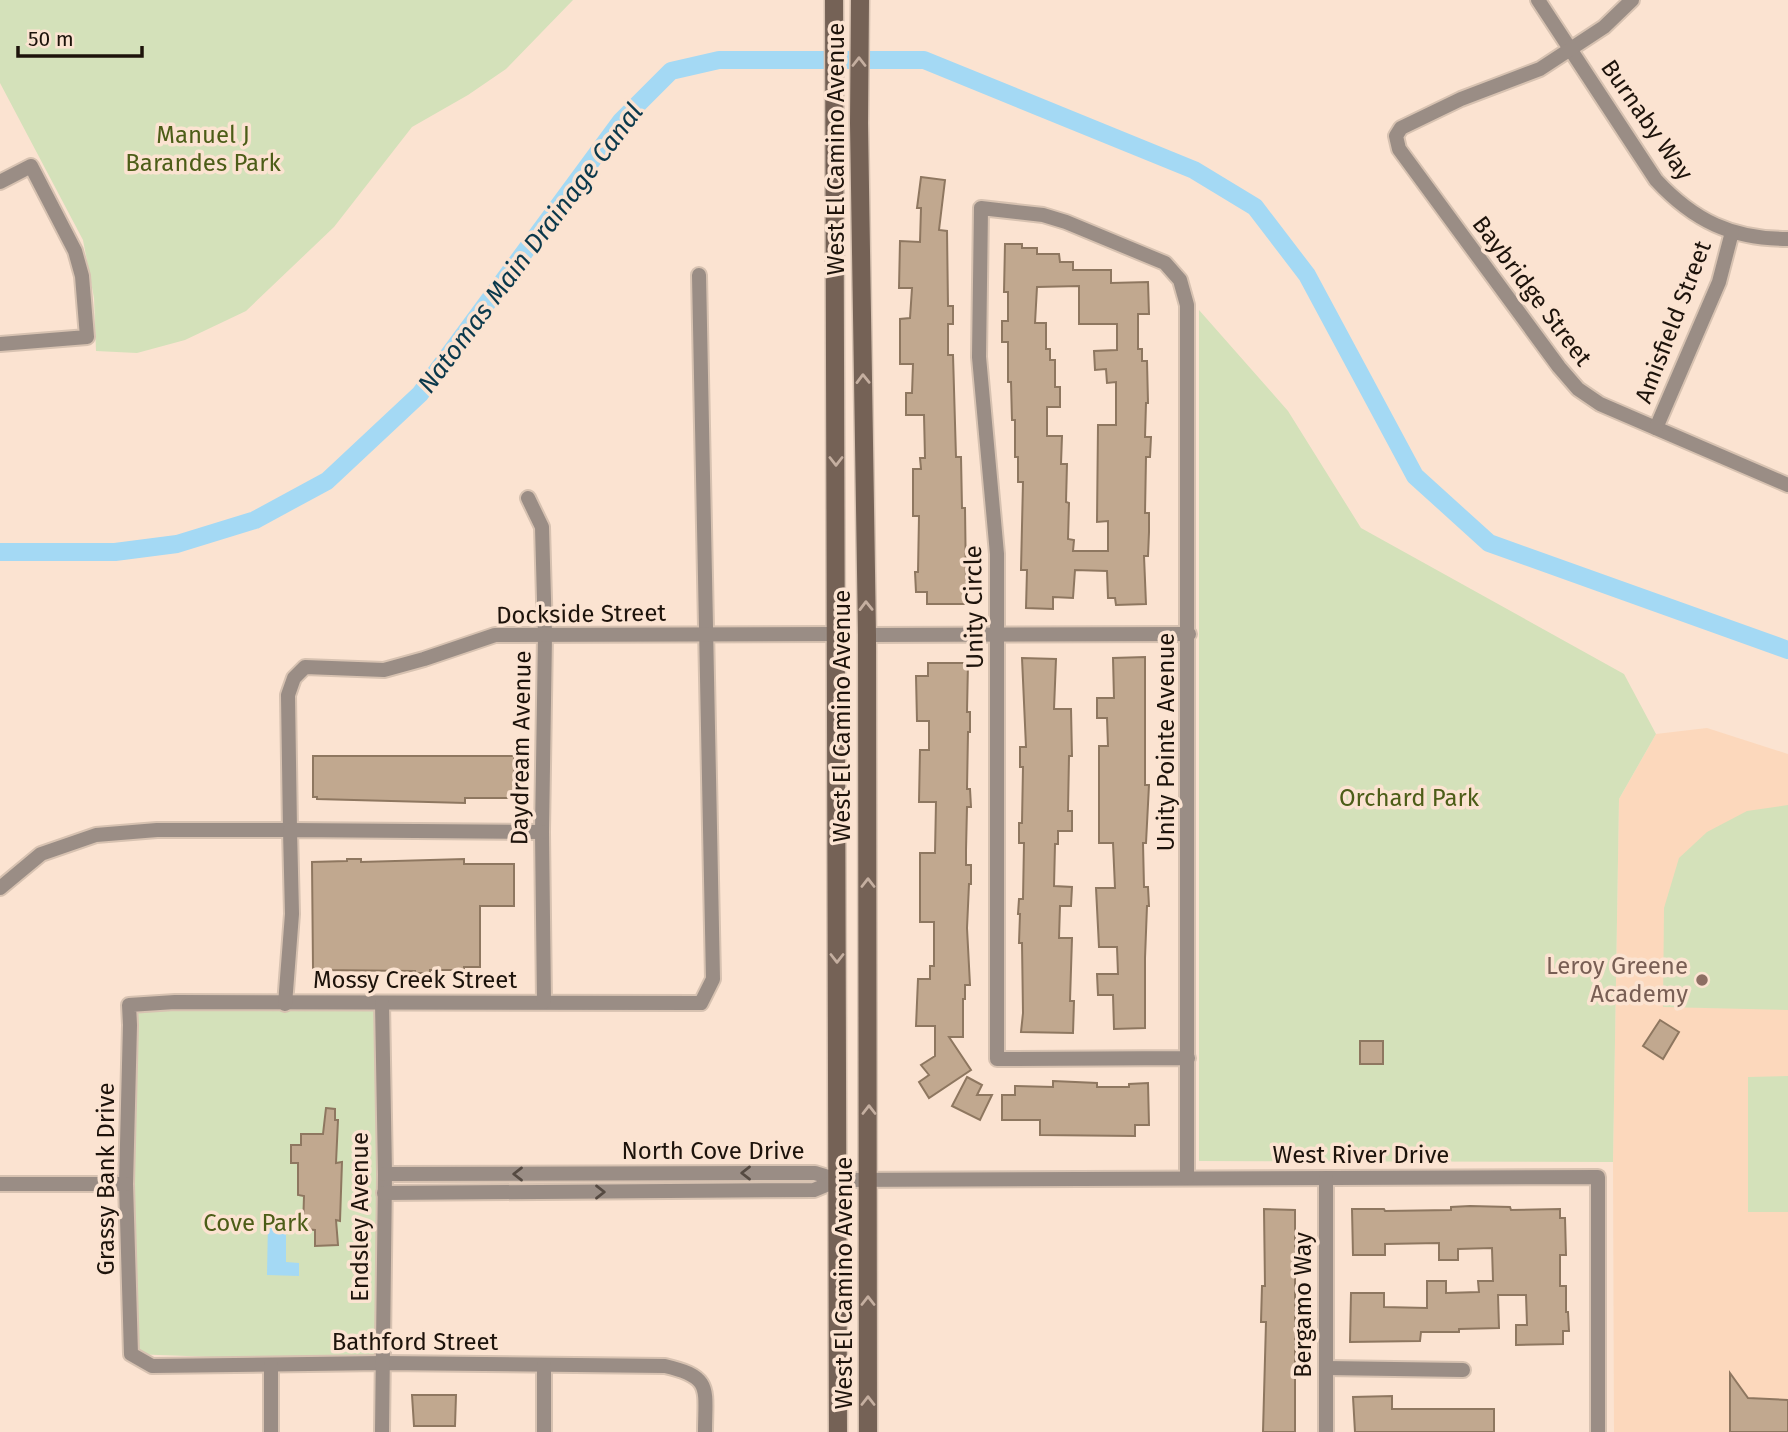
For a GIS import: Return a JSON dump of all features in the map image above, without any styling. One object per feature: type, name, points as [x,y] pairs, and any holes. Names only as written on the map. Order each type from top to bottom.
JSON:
[{"type":"main road","name":"West El Camino Avenue","points":[[834,0],[838,1432]]},
{"type":"main road","name":"West El Camino Avenue","points":[[860,0],[859,123],[867,635],[868,1432]]},
{"type":"street","name":"Burnaby Way","points":[[1538,0],[1656,180],[1675,200],[1697,216],[1732,232],[1769,239],[1788,239]]},
{"type":"street","points":[[1570,50],[1604,27],[1632,0]]},
{"type":"street","name":"Baybridge Street","points":[[1570,50],[1540,69],[1461,99],[1401,128],[1396,136],[1399,149],[1578,389],[1600,404],[1788,485]]},
{"type":"street","points":[[0,182],[31,166],[75,251],[82,276],[87,337],[0,344]]},
{"type":"street","name":"Unity Circle","points":[[1187,305],[1180,280],[1165,263],[1157,259],[1043,215],[981,208],[979,357],[997,554],[997,1059],[1188,1058]]},
{"type":"street","name":"Amisfield Street","points":[[1656,428],[1719,282],[1732,232]]},
{"type":"street","points":[[699,275],[705,635]]},
{"type":"street","name":"Unity Pointe Avenue","points":[[1187,305],[1187,1178]]},
{"type":"street","name":"Daydream Avenue","points":[[528,498],[542,527],[545,635],[542,832],[544,1002]]},
{"type":"street","name":"Dockside Street","points":[[290,830],[288,695],[294,678],[305,667],[384,670],[495,635],[837,634]]},
{"type":"street","points":[[867,635],[1189,634]]},
{"type":"street","name":"Mossy Creek Street","points":[[129,1005],[175,1002],[701,1003],[713,979],[705,635]]},
{"type":"street","points":[[0,888],[41,854],[96,835],[157,830],[542,832]]},
{"type":"street","points":[[285,1004],[292,914],[290,830]]},
{"type":"street","name":"Endsley Avenue","points":[[382,1003],[385,1174],[382,1432]]},
{"type":"street","name":"Grassy Bank Drive","points":[[129,1005],[127,1184],[131,1354]]},
{"type":"street","name":"North Cove Drive","points":[[385,1174],[815,1173],[838,1180]]},
{"type":"street","name":"West River Drive","points":[[838,1180],[1598,1177],[1598,1432]]},
{"type":"street","name":"Bergamo Way","points":[[1326,1178],[1326,1432]]},
{"type":"street","name":"North Cove Drive","points":[[384,1193],[814,1190],[838,1180]]},
{"type":"street","points":[[0,1184],[127,1184]]},
{"type":"street","name":"Bathford Street","points":[[131,1354],[152,1366],[382,1363],[665,1366],[686,1371],[699,1379],[705,1389],[705,1432]]},
{"type":"street","points":[[271,1365],[271,1432]]},
{"type":"street","points":[[544,1365],[544,1432]]},
{"type":"street","points":[[1326,1368],[1463,1370]]},
{"type":"shaded area","name":"Leroy Greene Academy","points":[[1707,728],[1788,754],[1788,1432],[1614,1432],[1613,1162],[1619,799],[1656,734]]},
{"type":"green space","name":"Manuel J Barandes Park","points":[[0,0],[573,0],[506,69],[468,95],[412,127],[334,227],[246,311],[185,340],[137,353],[96,351],[94,298],[83,240],[0,83]]},
{"type":"green space","name":"Orchard Park","points":[[1199,310],[1288,411],[1361,528],[1624,674],[1656,734],[1619,799],[1613,1162],[1199,1161]]},
{"type":"green space","points":[[1788,805],[1788,1010],[1663,1007],[1664,908],[1679,858],[1707,832],[1747,811]]},
{"type":"green space","name":"Cove Park","points":[[382,1003],[382,1363],[131,1354],[129,1005]]},
{"type":"green space","points":[[1788,1076],[1788,1212],[1748,1212],[1748,1077]]},
{"type":"water","points":[[268,1221],[286,1221],[286,1262],[299,1263],[299,1276],[267,1275]]},
{"type":"building","points":[[921,177],[945,180],[939,230],[947,231],[948,306],[953,306],[953,324],[948,324],[948,355],[953,355],[956,457],[961,457],[968,604],[927,604],[927,592],[916,592],[919,516],[913,516],[913,469],[921,469],[920,458],[925,458],[924,415],[906,415],[906,393],[912,393],[913,364],[900,364],[900,319],[910,318],[912,288],[899,288],[900,241],[920,242],[921,208],[917,208]]},
{"type":"building","points":[[1005,244],[1022,244],[1022,248],[1037,248],[1037,254],[1059,254],[1060,262],[1073,262],[1073,270],[1111,270],[1111,283],[1148,282],[1149,314],[1138,314],[1138,349],[1142,349],[1142,361],[1147,361],[1148,403],[1145,437],[1151,437],[1150,457],[1146,457],[1145,513],[1149,513],[1149,532],[1148,556],[1144,556],[1146,604],[1116,605],[1115,598],[1108,598],[1107,571],[1075,570],[1073,598],[1053,597],[1053,609],[1026,608],[1027,570],[1021,570],[1023,482],[1018,482],[1018,457],[1015,457],[1015,420],[1012,420],[1011,382],[1008,382],[1008,342],[1002,342],[1002,321],[1008,321],[1008,292],[1004,292]],"holes":[[[1079,286],[1079,324],[1117,324],[1117,350],[1094,351],[1095,370],[1106,369],[1107,383],[1116,382],[1116,425],[1098,425],[1097,522],[1108,521],[1108,551],[1073,551],[1074,540],[1068,539],[1067,464],[1061,464],[1062,436],[1047,436],[1047,407],[1060,407],[1060,387],[1055,387],[1055,360],[1050,360],[1050,349],[1046,349],[1046,323],[1035,323],[1037,287]]]},
{"type":"building","points":[[1145,657],[1145,785],[1149,785],[1146,843],[1143,843],[1144,887],[1148,887],[1149,906],[1145,958],[1145,1028],[1114,1029],[1113,995],[1098,995],[1097,974],[1118,974],[1117,947],[1099,947],[1096,888],[1115,888],[1113,843],[1099,843],[1099,746],[1108,746],[1107,718],[1097,718],[1097,698],[1114,698],[1113,658]]},
{"type":"building","points":[[1022,658],[1056,659],[1054,709],[1071,709],[1072,756],[1069,756],[1068,811],[1072,811],[1072,831],[1058,831],[1054,886],[1072,887],[1071,906],[1060,906],[1059,938],[1072,938],[1070,1001],[1074,1001],[1073,1033],[1021,1032],[1022,943],[1019,943],[1018,914],[1019,899],[1023,899],[1024,843],[1019,843],[1023,767],[1020,767],[1020,747],[1026,747]]},
{"type":"building","points":[[928,663],[968,663],[967,712],[970,712],[970,732],[967,789],[970,789],[971,807],[967,807],[966,850],[966,865],[971,865],[967,928],[970,985],[965,985],[963,999],[963,1037],[949,1037],[971,1070],[929,1098],[919,1082],[929,1075],[921,1065],[935,1056],[935,1026],[916,1026],[918,979],[930,979],[930,966],[934,966],[934,922],[920,922],[920,853],[935,853],[936,802],[919,802],[920,750],[929,750],[929,721],[917,721],[916,676],[928,676]]},
{"type":"building","points":[[313,756],[514,756],[514,798],[465,798],[465,803],[317,799],[313,797]]},
{"type":"building","points":[[361,859],[361,862],[464,859],[464,864],[514,864],[514,906],[480,906],[480,967],[430,970],[430,973],[317,970],[313,968],[312,862]]},
{"type":"building","points":[[1660,1020],[1679,1032],[1663,1059],[1643,1046]]},
{"type":"building","points":[[1360,1041],[1383,1041],[1383,1064],[1360,1064]]},
{"type":"building","points":[[967,1077],[982,1085],[977,1095],[992,1095],[980,1120],[952,1106]]},
{"type":"building","points":[[1053,1081],[1097,1083],[1097,1087],[1129,1087],[1129,1084],[1148,1083],[1149,1125],[1135,1125],[1135,1136],[1040,1135],[1040,1120],[1002,1120],[1002,1095],[1015,1095],[1015,1086],[1053,1087]]},
{"type":"building","points":[[326,1108],[335,1109],[335,1120],[338,1120],[336,1163],[342,1162],[340,1221],[336,1220],[338,1245],[315,1246],[315,1230],[303,1229],[304,1196],[298,1195],[298,1163],[291,1163],[291,1145],[301,1145],[301,1134],[323,1134]]},
{"type":"building","points":[[1451,1207],[1510,1207],[1511,1210],[1560,1209],[1560,1218],[1565,1218],[1566,1255],[1560,1255],[1560,1286],[1566,1286],[1569,1331],[1563,1331],[1563,1344],[1516,1345],[1516,1325],[1527,1325],[1526,1295],[1498,1295],[1499,1328],[1421,1332],[1420,1341],[1350,1342],[1351,1293],[1384,1293],[1384,1307],[1427,1308],[1427,1281],[1446,1281],[1446,1293],[1479,1292],[1478,1281],[1493,1281],[1492,1248],[1458,1249],[1458,1260],[1439,1260],[1439,1243],[1385,1244],[1385,1255],[1353,1255],[1352,1209],[1451,1210]]},
{"type":"building","points":[[1264,1209],[1295,1210],[1295,1432],[1263,1432],[1266,1322],[1261,1322],[1262,1286],[1265,1286]]},
{"type":"building","points":[[1730,1373],[1748,1398],[1788,1400],[1788,1432],[1730,1432]]},
{"type":"building","points":[[412,1395],[456,1395],[455,1426],[414,1426]]},
{"type":"building","points":[[1392,1396],[1392,1409],[1494,1409],[1494,1432],[1355,1432],[1353,1397]]},
{"type":"waterway","name":"Natomas Main Drainage Canal","points":[[0,552],[115,552],[177,544],[255,520],[327,481],[420,394],[621,121],[671,71],[719,60],[924,60],[1194,170],[1255,207],[1307,275],[1415,476],[1489,543],[1788,650]]},
{"type":"place","name":"Leroy Greene Academy","points":[[1702,980]]}]
